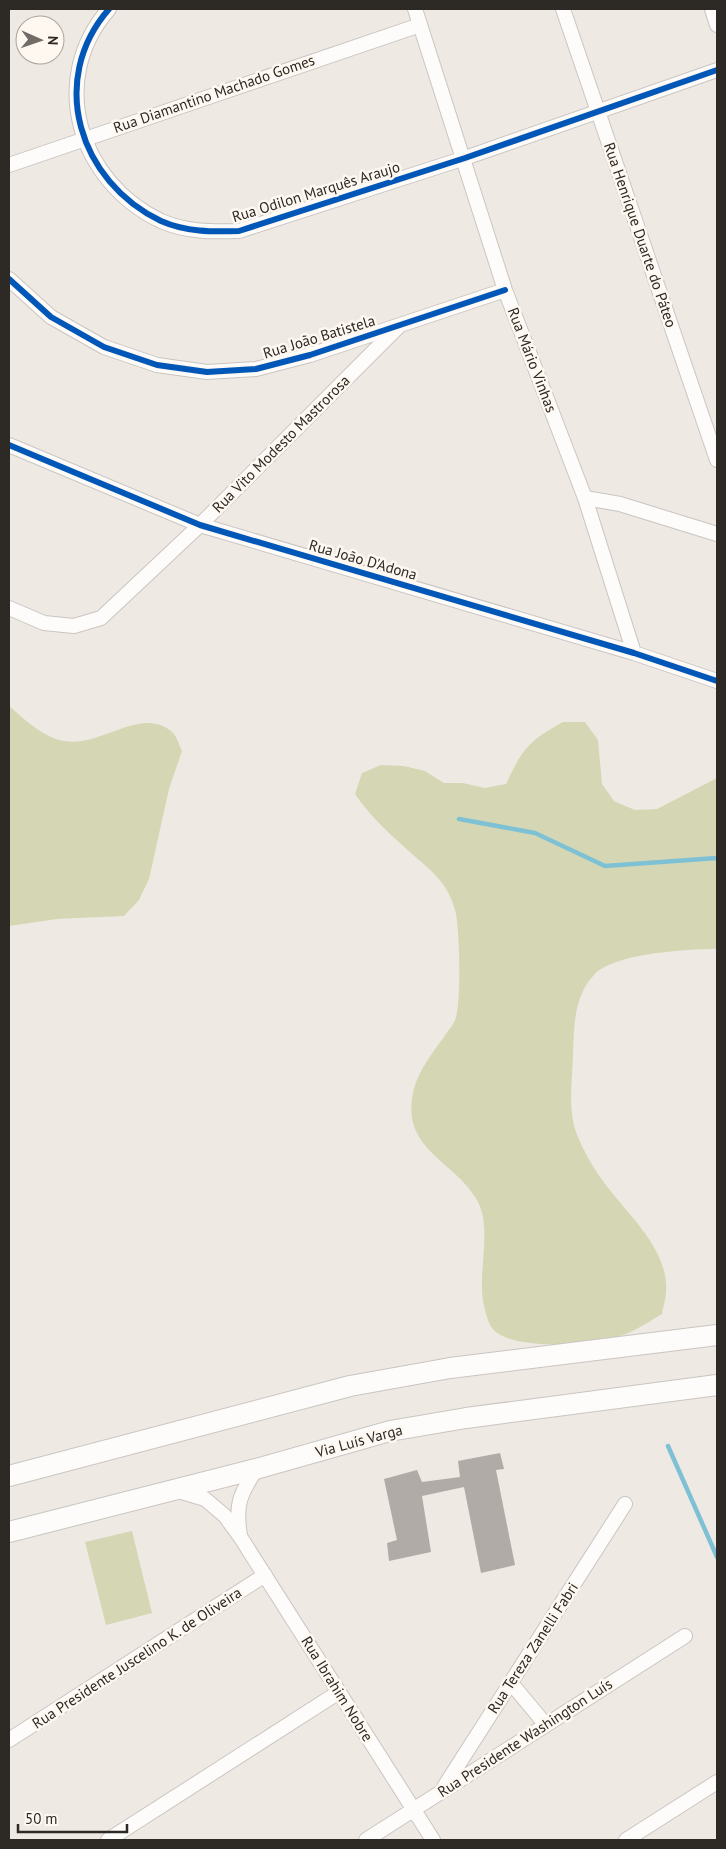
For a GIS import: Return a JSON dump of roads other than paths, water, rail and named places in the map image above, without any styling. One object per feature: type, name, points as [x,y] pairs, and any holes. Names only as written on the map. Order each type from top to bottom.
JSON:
[{"type":"main road","points":[[9,1476],[350,1386],[450,1368],[717,1335]]},
{"type":"main road","name":"Via Luís Varga","points":[[9,1532],[256,1469],[390,1431],[466,1418],[717,1385]]},
{"type":"street","name":"Rua Odilon Marquês Araujo","points":[[109,9],[96,23],[82,57],[76,100],[82,139],[103,174],[131,204],[162,221],[200,232],[239,231],[465,158],[717,70]]},
{"type":"street","name":"Rua Mário Vinhas","points":[[415,9],[465,158],[505,290],[585,498],[634,653]]},
{"type":"street","name":"Rua Henrique Duarte do Páteo","points":[[563,9],[717,460]]},
{"type":"street","points":[[712,9],[717,25]]},
{"type":"street","name":"Rua Diamantino Machado Gomes","points":[[9,165],[420,25]]},
{"type":"street","name":"Rua João Batistela","points":[[9,279],[51,317],[104,347],[157,365],[208,372],[256,369],[310,356],[505,290]]},
{"type":"street","name":"Rua Vito Modesto Mastrorosa","points":[[9,608],[44,624],[74,626],[101,618],[200,525],[400,326]]},
{"type":"street","name":"Rua João D'Adona","points":[[9,445],[200,525],[634,653],[717,681]]},
{"type":"street","points":[[585,498],[620,504],[717,534]]},
{"type":"street","name":"Rua Ibrahim Nobre","points":[[241,1538],[236,1513],[242,1490],[256,1469]]},
{"type":"street","name":"Rua Ibrahim Nobre","points":[[174,1490],[205,1499],[224,1516],[241,1538],[433,1840]]},
{"type":"street","name":"Rua Tereza Zanelli Fabri","points":[[440,1792],[625,1504]]},
{"type":"street","name":"Rua Presidente Juscelino K. de Oliveira","points":[[9,1740],[264,1575]]},
{"type":"street","name":"Rua Presidente Washington Luís","points":[[366,1840],[685,1636]]},
{"type":"street","points":[[511,1682],[546,1725]]},
{"type":"street","points":[[108,1840],[339,1692]]},
{"type":"street","points":[[626,1840],[717,1782]]},
{"type":"waterway","points":[[459,819],[535,833],[605,866],[717,858]]},
{"type":"waterway","points":[[668,1446],[717,1557]]}]
